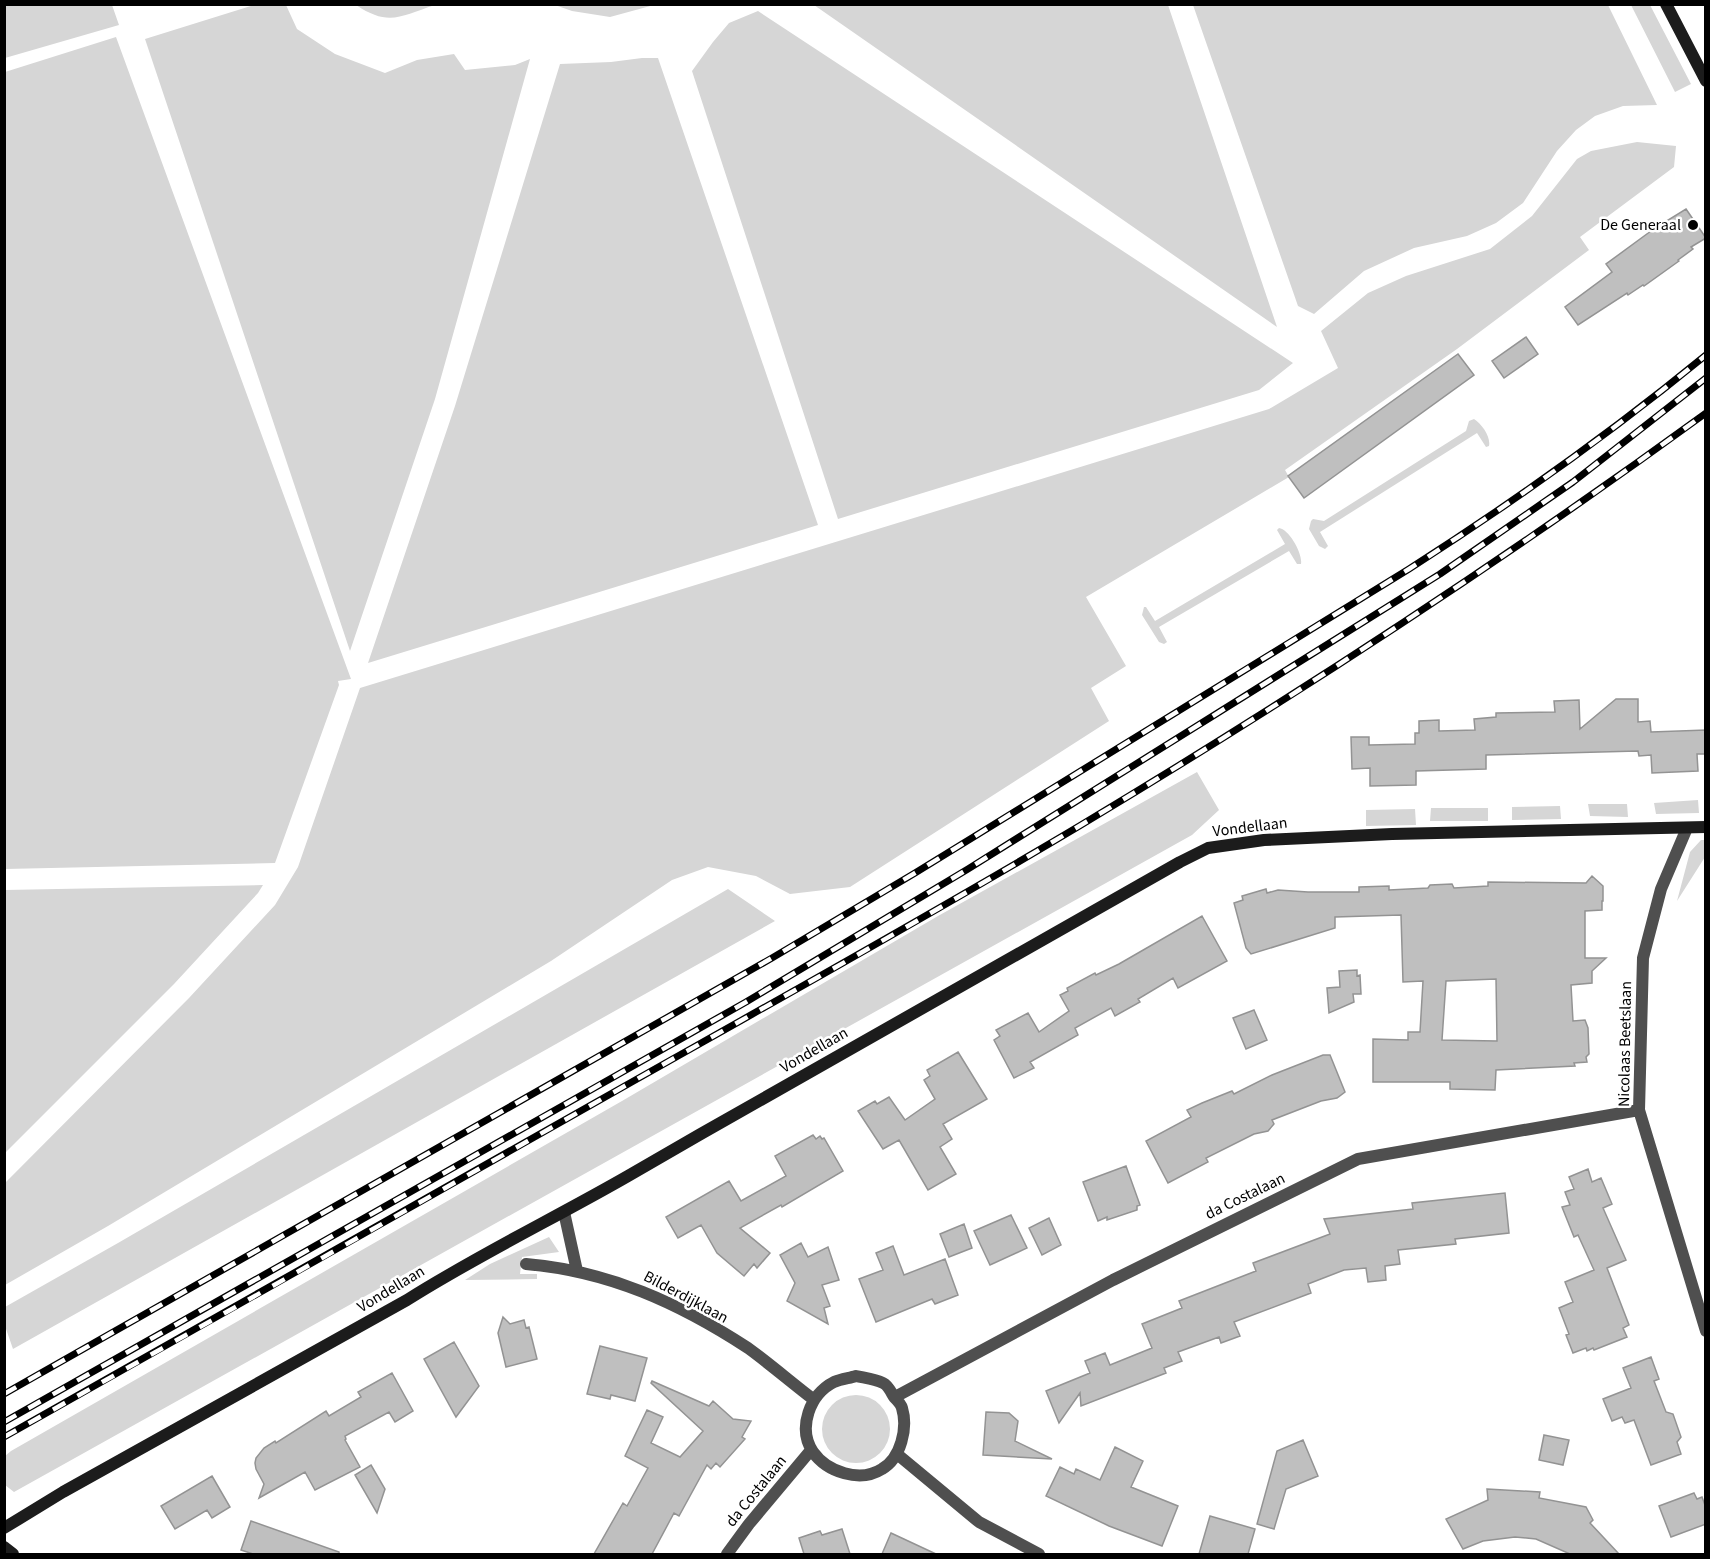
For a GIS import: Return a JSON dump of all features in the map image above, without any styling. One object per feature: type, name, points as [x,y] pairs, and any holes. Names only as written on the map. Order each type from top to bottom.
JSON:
[{"type":"street","points":[[1666,4],[1706,81]]},
{"type":"street","name":"Vondellaan","points":[[4,1528],[63,1492],[438,1280],[564,1212],[1169,867],[1208,848],[1264,840],[1369,835],[1706,827]]},
{"type":"street","name":"Nicolaas Beetslaan","points":[[1687,828],[1661,889],[1643,958],[1639,1110],[1706,1331]]},
{"type":"street","name":"da Costalaan","points":[[895,1397],[1113,1280],[1358,1159],[1639,1110]]},
{"type":"street","points":[[564,1212],[577,1271]]},
{"type":"street","name":"Bilderdijklaan","points":[[526,1264],[577,1271],[621,1283],[665,1301],[748,1349],[813,1400]]},
{"type":"street","points":[[856,1376],[885,1384],[895,1397],[902,1406],[905,1429],[897,1454],[882,1470],[859,1476],[839,1472],[823,1464],[811,1450],[807,1437],[807,1417],[813,1400],[834,1382],[856,1376]]},
{"type":"street","name":"da Costalaan","points":[[727,1554],[811,1450]]},
{"type":"street","points":[[897,1454],[979,1522],[1039,1554]]},
{"type":"street","points":[[4,1547],[13,1554]]},
{"type":"shaded area","points":[[5,4],[112,5],[119,25],[5,58]]},
{"type":"shaded area","points":[[254,5],[286,5],[297,29],[335,54],[385,73],[417,60],[454,54],[465,70],[515,65],[530,59],[435,399],[350,651],[145,39]]},
{"type":"shaded area","points":[[356,5],[435,5],[404,16],[387,18],[367,12]]},
{"type":"shaded area","points":[[555,5],[654,5],[610,17],[572,11]]},
{"type":"shaded area","points":[[814,5],[1168,5],[1277,327]]},
{"type":"shaded area","points":[[1193,5],[1608,5],[1657,105],[1623,106],[1595,116],[1576,130],[1557,151],[1523,203],[1496,223],[1467,236],[1414,248],[1364,271],[1314,314],[1298,306]]},
{"type":"shaded area","points":[[1631,5],[1650,5],[1691,84],[1675,92]]},
{"type":"shaded area","points":[[758,11],[1293,363],[1259,390],[838,519],[692,71],[729,23]]},
{"type":"shaded area","points":[[116,37],[351,679],[338,681],[339,685],[275,863],[5,869],[5,72]]},
{"type":"shaded area","points":[[658,58],[818,525],[368,663],[455,406],[560,64]]},
{"type":"shaded area","points":[[1637,142],[1676,146],[1674,167],[1580,237],[1589,250],[1457,349],[1285,470],[1289,477],[1086,597],[1126,666],[1091,688],[1109,721],[850,887],[790,894],[756,876],[708,867],[672,880],[551,961],[108,1226],[5,1285],[5,1183],[189,998],[275,905],[298,867],[360,688],[1269,409],[1338,368],[1321,331],[1368,293],[1406,276],[1490,249],[1532,216],[1577,159],[1591,151]]},
{"type":"shaded area","points":[[1474,419],[1485,431],[1489,439],[1489,446],[1486,447],[1477,433],[1320,532],[1328,546],[1325,549],[1319,546],[1309,529],[1313,519],[1324,521],[1466,431],[1469,421]]},
{"type":"shaded area","points":[[1279,528],[1287,533],[1294,543],[1300,554],[1301,564],[1297,564],[1289,551],[1159,627],[1167,642],[1164,644],[1159,642],[1142,615],[1144,607],[1155,621],[1285,544],[1277,530]]},
{"type":"shaded area","points":[[1197,772],[1219,810],[1192,835],[14,1492],[5,1485],[5,1456],[11,1451],[622,1101],[938,916]]},
{"type":"shaded area","points":[[1698,800],[1699,813],[1656,814],[1654,803]]},
{"type":"shaded area","points":[[1588,804],[1627,804],[1628,817],[1590,816]]},
{"type":"shaded area","points":[[1560,806],[1561,819],[1512,820],[1512,807]]},
{"type":"shaded area","points":[[1431,808],[1488,808],[1488,821],[1430,821]]},
{"type":"shaded area","points":[[1415,809],[1416,825],[1366,826],[1366,810]]},
{"type":"shaded area","points":[[1701,840],[1705,840],[1705,857],[1677,901],[1690,852]]},
{"type":"shaded area","points":[[263,885],[174,984],[5,1153],[5,890]]},
{"type":"shaded area","points":[[728,889],[775,921],[13,1349],[5,1326],[5,1307]]},
{"type":"shaded area","points":[[549,1237],[559,1252],[522,1257],[520,1274],[537,1274],[537,1279],[465,1280],[490,1264]]},
{"type":"shaded area","points":[[863,1395],[875,1401],[884,1410],[890,1422],[888,1442],[880,1453],[863,1463],[849,1463],[832,1453],[824,1442],[822,1422],[832,1405],[843,1397]]},
{"type":"building","points":[[1686,209],[1706,238],[1691,247],[1693,249],[1679,261],[1644,286],[1628,295],[1627,293],[1578,325],[1565,307],[1612,272],[1606,264],[1655,228]]},
{"type":"building","points":[[1526,337],[1538,354],[1504,378],[1492,361]]},
{"type":"building","points":[[1458,354],[1474,375],[1304,498],[1288,476]]},
{"type":"building","points":[[1616,699],[1638,699],[1638,722],[1650,721],[1651,732],[1706,730],[1706,754],[1697,754],[1698,771],[1652,773],[1651,755],[1639,756],[1638,751],[1486,755],[1486,769],[1416,771],[1416,785],[1370,786],[1370,768],[1352,769],[1351,737],[1369,737],[1369,745],[1415,744],[1415,733],[1419,733],[1419,721],[1439,720],[1439,731],[1475,730],[1474,719],[1496,717],[1496,713],[1555,712],[1554,701],[1579,700],[1580,729]]},
{"type":"building","points":[[1592,876],[1603,886],[1603,901],[1602,910],[1585,911],[1585,958],[1606,958],[1592,971],[1592,983],[1571,985],[1573,1021],[1585,1020],[1588,1028],[1587,1062],[1574,1063],[1575,1066],[1496,1070],[1495,1090],[1450,1089],[1450,1082],[1373,1082],[1373,1039],[1408,1040],[1408,1032],[1420,1032],[1423,981],[1403,982],[1401,915],[1335,917],[1335,928],[1251,954],[1246,948],[1234,903],[1243,900],[1242,896],[1266,889],[1267,893],[1278,890],[1359,892],[1359,887],[1389,886],[1389,890],[1452,884],[1454,888],[1488,886],[1488,882],[1586,883]],"holes":[[[1496,979],[1497,1041],[1442,1040],[1446,981]]]},
{"type":"building","points":[[1202,916],[1227,961],[1178,988],[1173,978],[1138,999],[1140,1002],[1115,1016],[1111,1008],[1075,1028],[1078,1035],[1030,1062],[1034,1068],[1014,1078],[994,1040],[1000,1036],[996,1030],[1028,1013],[1039,1032],[1069,1011],[1060,995],[1068,991],[1067,988],[1095,973],[1096,975],[1119,964]]},
{"type":"building","points":[[1357,970],[1357,976],[1360,975],[1361,994],[1353,994],[1354,1002],[1329,1013],[1327,988],[1340,987],[1339,971]]},
{"type":"building","points":[[1254,1010],[1267,1040],[1246,1049],[1233,1018]]},
{"type":"building","points":[[958,1052],[987,1099],[943,1124],[952,1139],[940,1147],[956,1174],[928,1190],[899,1140],[883,1149],[858,1111],[875,1101],[877,1104],[889,1097],[905,1120],[935,1099],[924,1080],[930,1076],[927,1070]]},
{"type":"building","points":[[1323,1055],[1330,1055],[1345,1092],[1337,1098],[1321,1101],[1272,1120],[1274,1124],[1268,1131],[1254,1134],[1206,1158],[1208,1162],[1168,1183],[1146,1141],[1191,1117],[1187,1110],[1232,1091],[1234,1094],[1272,1075]]},
{"type":"building","points":[[813,1135],[816,1139],[820,1136],[824,1138],[843,1171],[782,1207],[781,1205],[740,1228],[770,1253],[757,1268],[754,1264],[744,1276],[717,1253],[701,1225],[678,1238],[666,1217],[729,1181],[741,1201],[786,1176],[775,1156]]},
{"type":"building","points":[[1126,1166],[1140,1205],[1137,1206],[1137,1210],[1098,1221],[1083,1182]]},
{"type":"building","points":[[1588,1169],[1592,1182],[1601,1178],[1612,1204],[1603,1208],[1626,1260],[1607,1268],[1629,1325],[1623,1328],[1627,1337],[1594,1350],[1593,1348],[1587,1351],[1586,1348],[1573,1353],[1566,1335],[1569,1334],[1559,1308],[1573,1302],[1565,1282],[1594,1270],[1578,1235],[1574,1237],[1562,1207],[1570,1205],[1565,1192],[1574,1189],[1569,1177]]},
{"type":"building","points":[[1505,1193],[1509,1233],[1455,1239],[1456,1244],[1398,1250],[1400,1264],[1385,1266],[1386,1280],[1368,1282],[1366,1268],[1344,1270],[1308,1284],[1311,1293],[1234,1322],[1240,1336],[1221,1343],[1219,1337],[1178,1352],[1182,1361],[1164,1368],[1166,1373],[1081,1406],[1080,1393],[1059,1423],[1046,1391],[1090,1373],[1085,1361],[1105,1353],[1110,1365],[1152,1348],[1142,1324],[1182,1308],[1179,1301],[1256,1271],[1253,1263],[1330,1234],[1324,1219],[1413,1209],[1412,1203]]},
{"type":"building","points":[[1011,1215],[1027,1248],[990,1265],[974,1231]]},
{"type":"building","points":[[1049,1218],[1061,1245],[1042,1255],[1029,1228]]},
{"type":"building","points":[[964,1224],[972,1248],[949,1257],[940,1234]]},
{"type":"building","points":[[801,1243],[808,1257],[828,1247],[839,1280],[822,1285],[830,1306],[824,1308],[828,1324],[787,1301],[795,1283],[780,1255]]},
{"type":"building","points":[[893,1246],[904,1275],[945,1259],[958,1295],[935,1304],[932,1299],[876,1322],[859,1279],[883,1270],[876,1253]]},
{"type":"building","points":[[503,1317],[510,1324],[524,1320],[526,1328],[529,1327],[537,1359],[506,1367],[498,1333]]},
{"type":"building","points":[[454,1342],[479,1386],[456,1417],[424,1359]]},
{"type":"building","points":[[600,1346],[647,1358],[635,1401],[611,1395],[610,1399],[587,1394]]},
{"type":"building","points":[[1651,1357],[1659,1379],[1654,1381],[1666,1412],[1673,1414],[1681,1437],[1677,1442],[1681,1454],[1651,1465],[1634,1420],[1625,1423],[1622,1417],[1612,1421],[1603,1399],[1631,1388],[1623,1368]]},
{"type":"building","points":[[392,1373],[413,1411],[395,1422],[389,1412],[345,1436],[360,1467],[315,1490],[305,1472],[259,1498],[264,1484],[255,1463],[264,1448],[275,1441],[276,1443],[326,1411],[329,1416],[361,1397],[358,1392]]},
{"type":"building","points":[[652,1381],[709,1406],[713,1401],[733,1419],[751,1421],[742,1437],[745,1439],[720,1467],[716,1463],[711,1469],[707,1465],[679,1516],[674,1513],[652,1554],[594,1554],[623,1503],[627,1506],[648,1468],[625,1456],[647,1410],[663,1417],[651,1443],[680,1457],[703,1431],[651,1383]]},
{"type":"building","points":[[986,1412],[1009,1413],[1018,1421],[1015,1441],[1052,1459],[983,1455]]},
{"type":"building","points":[[1544,1435],[1569,1440],[1563,1465],[1539,1460]]},
{"type":"building","points":[[1303,1440],[1318,1476],[1286,1489],[1274,1529],[1257,1524],[1277,1451]]},
{"type":"building","points":[[1115,1447],[1143,1461],[1131,1487],[1178,1506],[1162,1546],[1109,1526],[1046,1496],[1060,1467],[1074,1474],[1076,1469],[1100,1480]]},
{"type":"building","points":[[371,1465],[385,1489],[377,1513],[355,1475]]},
{"type":"building","points":[[212,1476],[230,1507],[212,1518],[207,1510],[175,1529],[161,1506]]},
{"type":"building","points":[[1487,1489],[1540,1492],[1539,1498],[1586,1507],[1593,1520],[1590,1523],[1619,1554],[1570,1554],[1536,1539],[1515,1537],[1483,1541],[1463,1549],[1446,1519],[1488,1500]]},
{"type":"building","points":[[1694,1493],[1697,1499],[1702,1497],[1706,1508],[1706,1524],[1671,1537],[1659,1506]]},
{"type":"building","points":[[1210,1516],[1255,1529],[1248,1554],[1199,1554]]},
{"type":"building","points":[[251,1521],[339,1552],[339,1554],[253,1554],[241,1550]]},
{"type":"building","points":[[842,1529],[850,1554],[804,1554],[799,1538],[820,1531],[822,1535]]},
{"type":"building","points":[[891,1533],[936,1554],[882,1554]]},
{"type":"railway","points":[[4,1394],[772,958],[915,873],[1409,569],[1523,493],[1597,440],[1706,355]]},
{"type":"railway","points":[[4,1422],[746,1002],[968,869],[1440,574],[1573,482],[1706,378]]},
{"type":"railway","points":[[4,1437],[856,956],[1161,777],[1476,574],[1706,413]]},
{"type":"place","name":"De Generaal","points":[[1693,225]]}]
